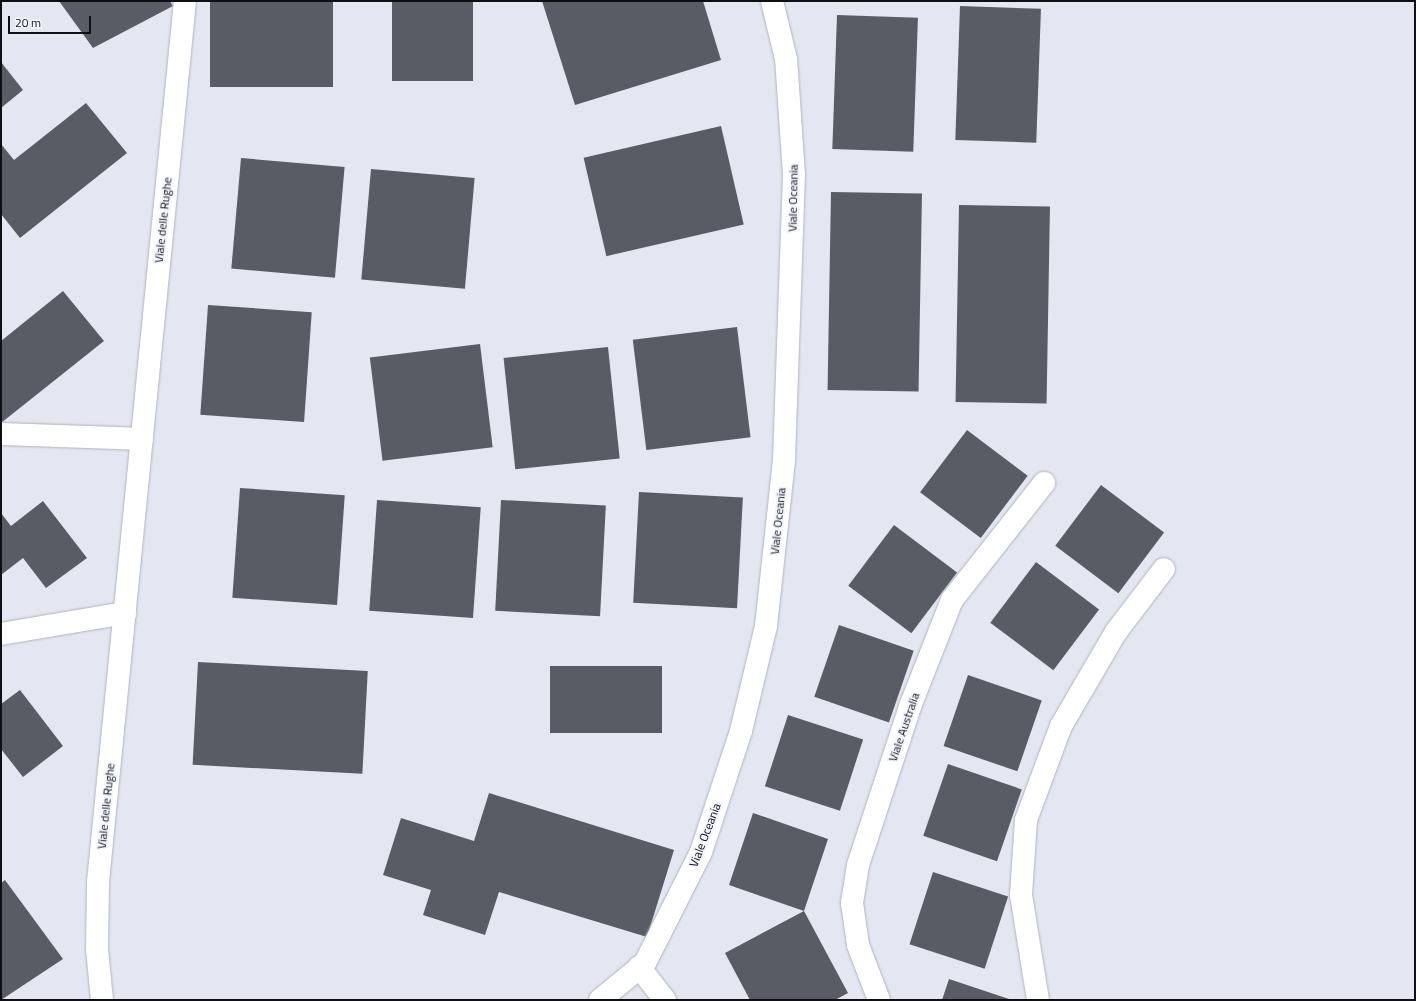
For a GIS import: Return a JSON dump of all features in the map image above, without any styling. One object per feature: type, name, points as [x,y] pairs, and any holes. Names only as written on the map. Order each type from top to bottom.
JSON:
[{"type":"street","name":"Viale delle Rughe","points":[[102,1000],[97,949],[98,882],[185,1]]},
{"type":"street","name":"Viale Oceania","points":[[600,1000],[645,962],[701,852],[741,731],[766,626],[784,460],[794,175],[786,59],[772,1]]},
{"type":"street","points":[[1,434],[142,439]]},
{"type":"street","name":"Viale Australia","points":[[880,1000],[858,945],[852,903],[858,865],[911,704],[952,600],[1044,483]]},
{"type":"street","points":[[1038,1000],[1021,895],[1026,820],[1061,726],[1116,632],[1164,569]]},
{"type":"street","points":[[1,634],[125,613]]},
{"type":"street","points":[[639,967],[665,1000]]},
{"type":"building","points":[[59,1],[170,1],[173,6],[93,48]]},
{"type":"building","points":[[210,1],[333,1],[333,87],[210,87]]},
{"type":"building","points":[[392,1],[473,1],[473,81],[392,81]]},
{"type":"building","points":[[542,1],[703,1],[721,60],[575,105]]},
{"type":"building","points":[[960,6],[1041,9],[1036,143],[955,140]]},
{"type":"building","points":[[837,15],[918,18],[913,152],[832,149]]},
{"type":"building","points":[[1,62],[23,90],[1,108]]},
{"type":"building","points":[[86,103],[127,153],[20,238],[1,214],[1,144],[14,160]]},
{"type":"building","points":[[721,126],[744,224],[606,256],[584,158]]},
{"type":"building","points":[[241,158],[345,167],[335,278],[231,269]]},
{"type":"building","points":[[371,169],[475,178],[465,289],[361,280]]},
{"type":"building","points":[[831,192],[922,194],[919,392],[828,390]]},
{"type":"building","points":[[959,205],[1050,207],[1047,404],[956,402]]},
{"type":"building","points":[[63,291],[104,341],[1,423],[1,341]]},
{"type":"building","points":[[208,305],[312,312],[304,422],[200,415]]},
{"type":"building","points":[[737,327],[751,437],[646,450],[633,340]]},
{"type":"building","points":[[480,344],[493,447],[383,461],[370,358]]},
{"type":"building","points":[[608,347],[620,458],[515,469],[504,358]]},
{"type":"building","points":[[967,430],[1028,476],[981,538],[920,492]]},
{"type":"building","points":[[1101,485],[1164,533],[1118,593],[1055,546]]},
{"type":"building","points":[[240,488],[345,495],[337,605],[232,598]]},
{"type":"building","points":[[639,492],[743,497],[737,608],[633,603]]},
{"type":"building","points":[[377,500],[481,507],[473,618],[369,611]]},
{"type":"building","points":[[501,500],[606,505],[600,616],[495,611]]},
{"type":"building","points":[[43,501],[87,558],[46,588],[23,558],[1,575],[1,513],[11,526]]},
{"type":"building","points":[[894,525],[957,573],[911,633],[848,586]]},
{"type":"building","points":[[1036,562],[1099,610],[1053,670],[990,623]]},
{"type":"building","points":[[839,625],[914,651],[889,723],[814,697]]},
{"type":"building","points":[[198,662],[368,671],[362,774],[193,765]]},
{"type":"building","points":[[550,666],[662,666],[662,733],[550,733]]},
{"type":"building","points":[[968,675],[1042,700],[1017,771],[944,746]]},
{"type":"building","points":[[20,690],[63,746],[23,777],[1,749],[1,704]]},
{"type":"building","points":[[788,715],[863,739],[840,811],[765,786]]},
{"type":"building","points":[[948,764],[1022,789],[997,861],[923,836]]},
{"type":"building","points":[[489,793],[674,850],[647,937],[499,892],[485,935],[423,915],[431,890],[383,875],[401,818],[474,841]]},
{"type":"building","points":[[753,813],[828,839],[804,911],[729,885]]},
{"type":"building","points":[[933,872],[1008,896],[985,969],[910,944]]},
{"type":"building","points":[[5,880],[63,959],[1,1000],[1,883]]},
{"type":"building","points":[[804,911],[848,993],[835,1000],[750,1000],[725,953]]},
{"type":"building","points":[[949,979],[1012,1000],[942,1000]]}]
